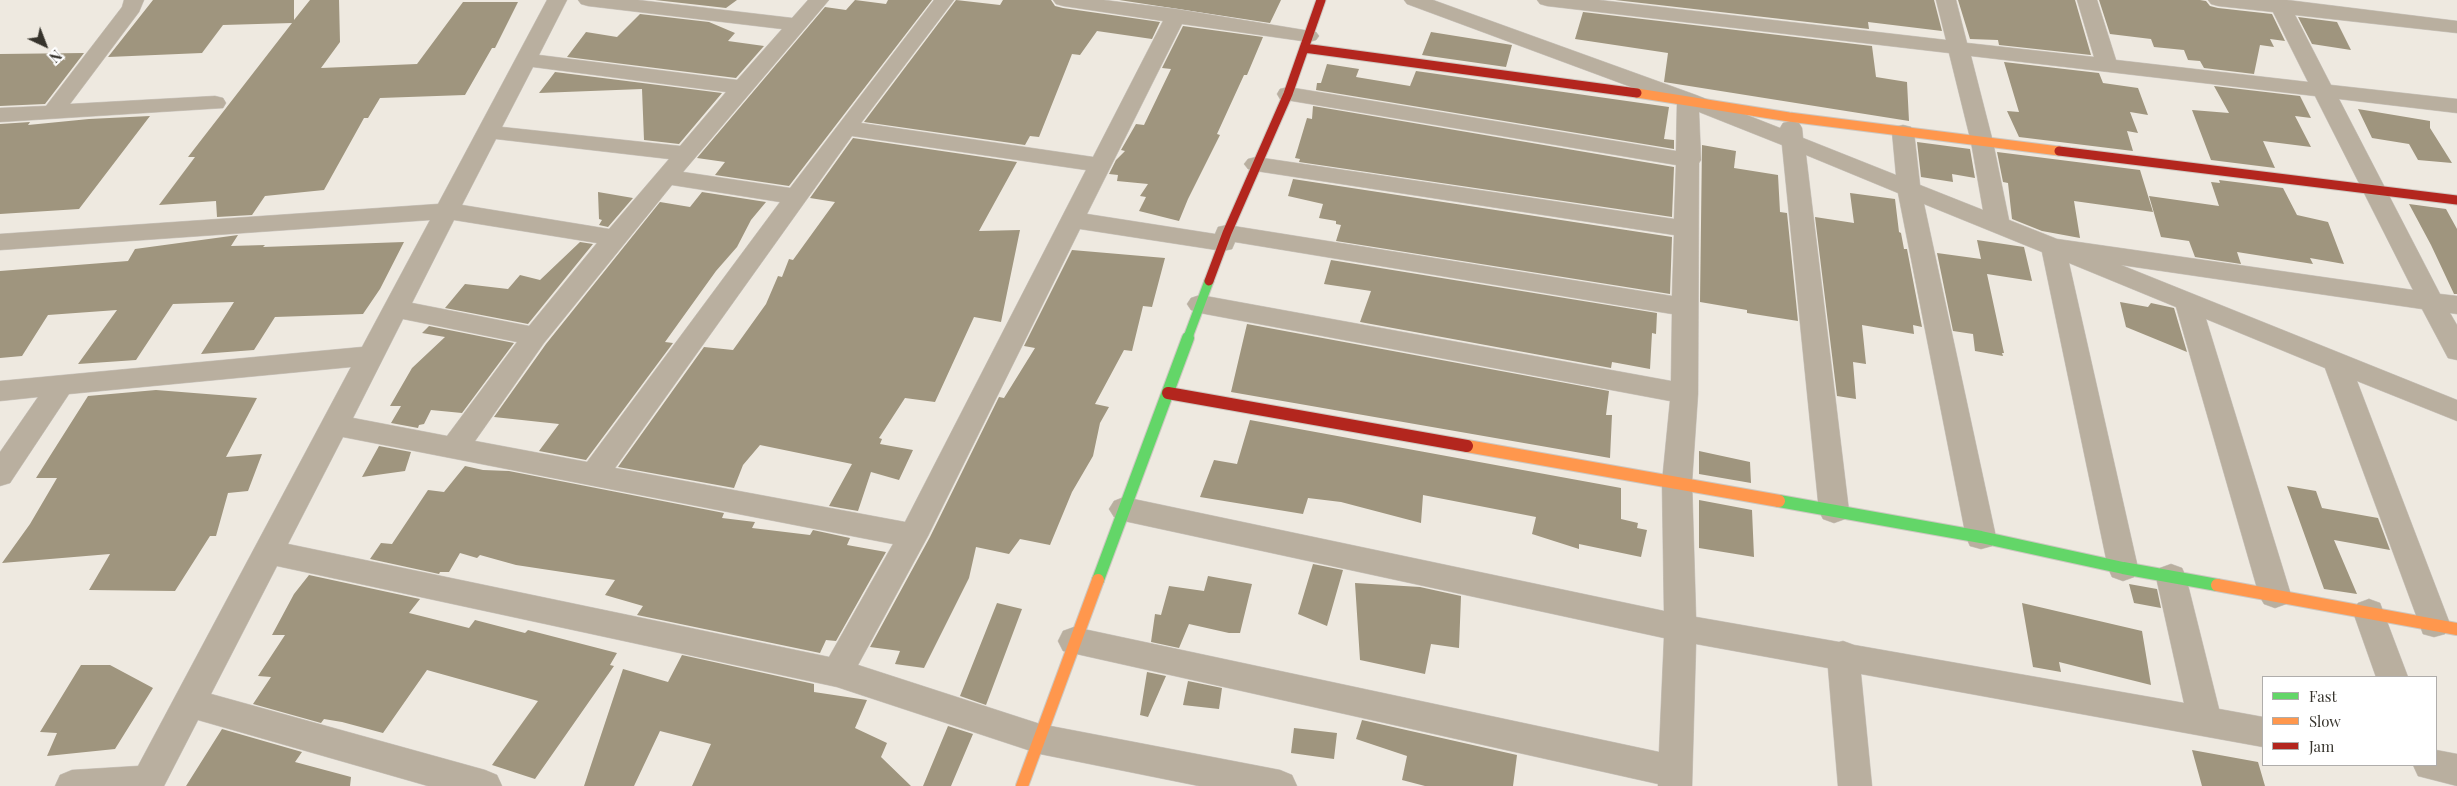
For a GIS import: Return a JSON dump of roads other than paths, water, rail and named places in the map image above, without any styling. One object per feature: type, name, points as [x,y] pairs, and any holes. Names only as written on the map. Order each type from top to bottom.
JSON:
[{"type":"street","points":[[53,112],[132,8],[134,0]]},
{"type":"street","points":[[72,786],[147,784],[370,356],[449,211],[557,0]]},
{"type":"street","points":[[588,0],[796,24]]},
{"type":"street","points":[[454,448],[535,336],[742,87],[819,0]]},
{"type":"street","points":[[594,474],[846,128],[944,0]]},
{"type":"street","points":[[1063,0],[1176,15],[1306,42],[1688,100]]},
{"type":"street","points":[[1022,786],[1074,641],[1225,238],[1288,94],[1321,0]]},
{"type":"street","points":[[1414,0],[1688,100],[1791,129],[1909,188],[2457,411]]},
{"type":"street","points":[[1547,0],[2457,106]]},
{"type":"street","points":[[1946,0],[1982,142],[1998,224]]},
{"type":"street","points":[[2087,0],[2107,66]]},
{"type":"street","points":[[2218,0],[2279,4],[2457,27]]},
{"type":"street","points":[[2279,4],[2457,351]]},
{"type":"street","points":[[837,673],[913,536],[1176,15]]},
{"type":"street","points":[[527,60],[742,87]]},
{"type":"street","points":[[1288,94],[1689,160]]},
{"type":"street","points":[[1074,641],[1676,779],[1680,628],[1677,482],[1684,394],[1685,229],[1689,160],[1688,100]]},
{"type":"street","points":[[0,115],[215,103]]},
{"type":"street","points":[[846,128],[1100,165]]},
{"type":"street","points":[[1791,129],[1903,132],[2457,200]]},
{"type":"street","points":[[1791,129],[1834,511]]},
{"type":"street","points":[[490,132],[686,154]]},
{"type":"street","points":[[1903,132],[1909,188],[1981,537]]},
{"type":"street","points":[[1256,164],[1685,229]]},
{"type":"street","points":[[666,178],[797,197]]},
{"type":"street","points":[[0,242],[449,211],[615,238]]},
{"type":"street","points":[[1072,220],[1225,238],[1685,307]]},
{"type":"street","points":[[2053,247],[2457,305]]},
{"type":"street","points":[[2053,247],[2123,568]]},
{"type":"street","points":[[2187,300],[2274,595]]},
{"type":"street","points":[[1200,304],[1684,394]]},
{"type":"street","points":[[396,309],[535,336]]},
{"type":"street","points":[[0,391],[370,356]]},
{"type":"street","points":[[2336,362],[2446,626]]},
{"type":"street","points":[[0,475],[60,386]]},
{"type":"street","points":[[1168,393],[1981,537],[2123,568],[2446,626]]},
{"type":"street","points":[[334,425],[913,536]]},
{"type":"street","points":[[1124,509],[1680,628],[1842,655],[2262,732]]},
{"type":"street","points":[[268,552],[837,673],[1040,739],[1280,786]]},
{"type":"street","points":[[2172,576],[2205,720]]},
{"type":"street","points":[[2369,612],[2392,676]]},
{"type":"street","points":[[1842,655],[1855,786]]},
{"type":"street","points":[[189,703],[485,786]]},
{"type":"street","points":[[2424,766],[2432,786]]},
{"type":"street","points":[[2435,766],[2457,770]]}]
